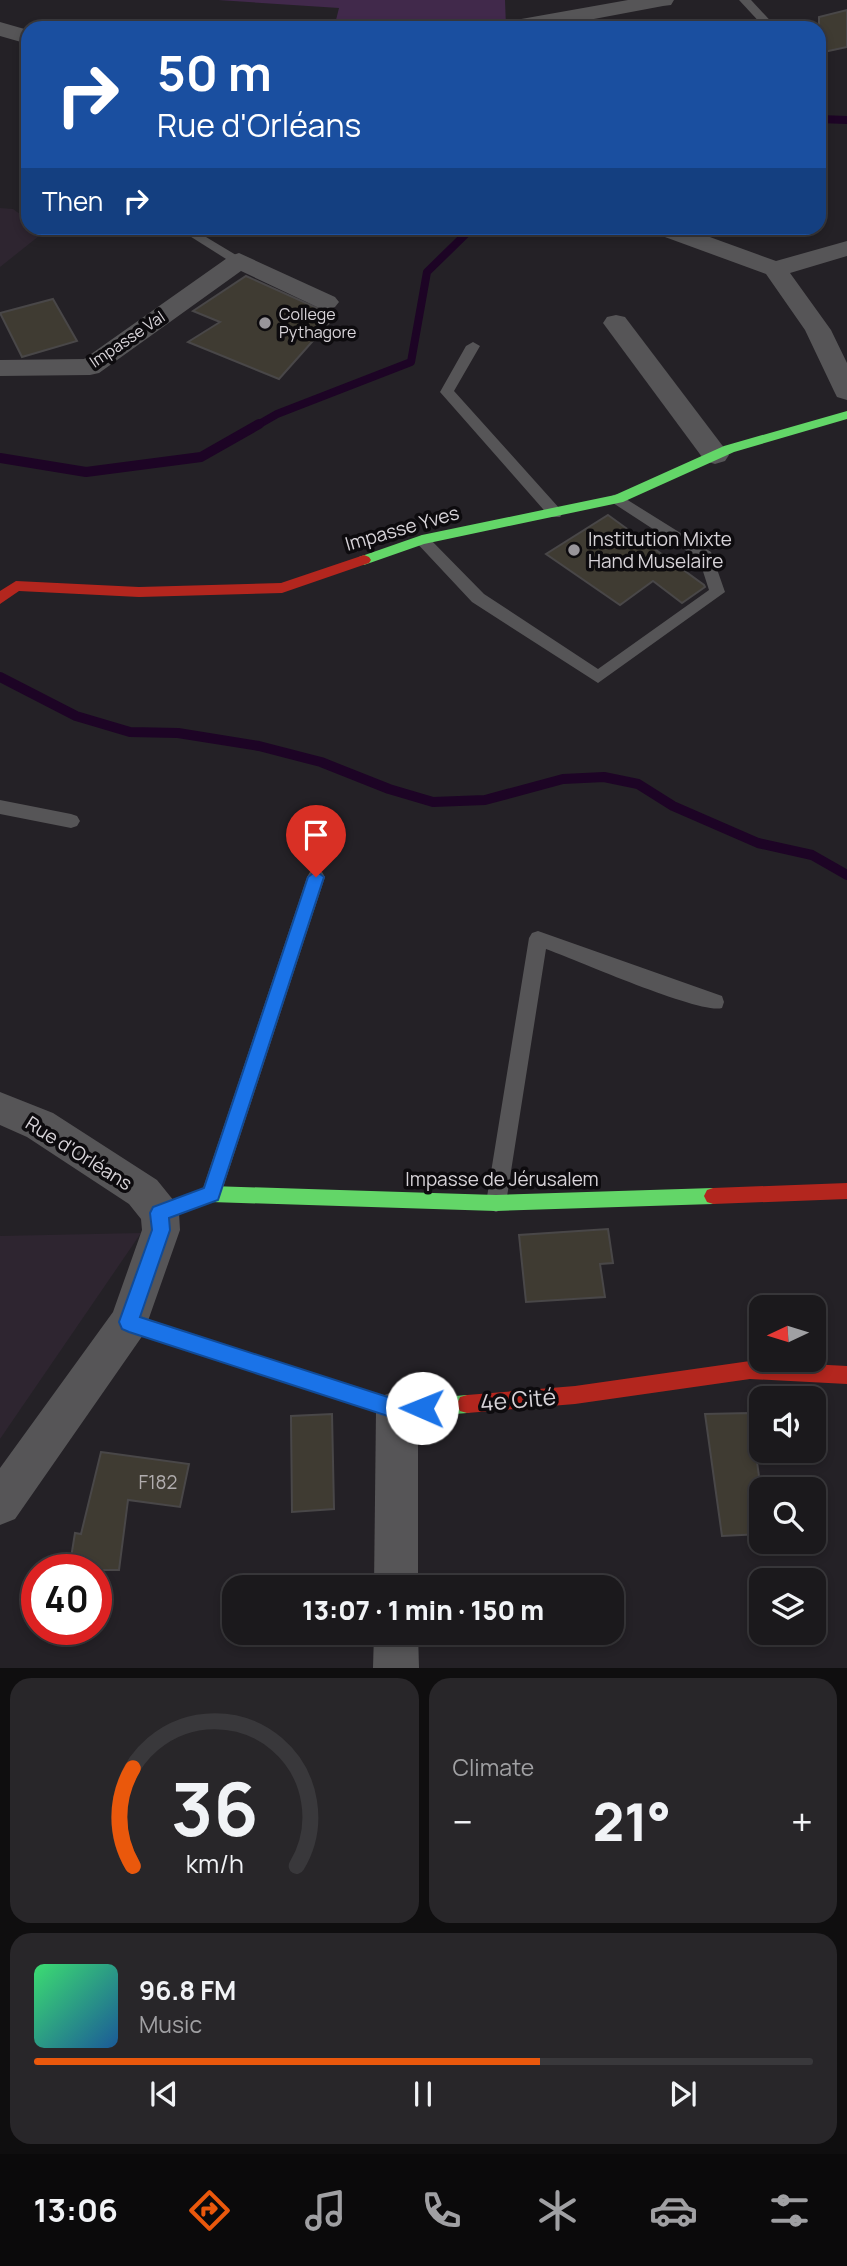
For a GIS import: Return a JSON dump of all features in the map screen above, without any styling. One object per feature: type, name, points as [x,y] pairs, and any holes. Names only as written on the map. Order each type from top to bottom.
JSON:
[{"type":"street","points":[[548,21],[663,0]]},
{"type":"street","points":[[0,29],[21,35]]},
{"type":"street","points":[[682,235],[775,269],[818,330],[847,391]]},
{"type":"street","points":[[775,269],[847,248]]},
{"type":"street","points":[[239,261],[326,302]]},
{"type":"street","name":"Impasse Val","points":[[0,368],[90,367],[239,261]]},
{"type":"street","points":[[616,323],[715,455]]},
{"type":"street","name":"Impasse Yves","points":[[0,598],[16,586],[139,592],[282,588],[422,540],[618,499],[715,455],[847,415]]},
{"type":"street","name":"Rue d'Orléans","points":[[0,1108],[40,1125],[143,1192],[160,1213]]},
{"type":"street","name":"Impasse de Jérusalem","points":[[160,1213],[211,1194],[495,1203],[847,1191]]},
{"type":"street","points":[[0,1504],[129,1322],[161,1230],[160,1213]]},
{"type":"street","name":"4e Cité","points":[[129,1322],[397,1410],[575,1395],[750,1370],[847,1375]]},
{"type":"street","points":[[396,1575],[397,1410]]},
{"type":"street","points":[[396,1645],[396,1668]]},
{"type":"lane","points":[[745,0],[764,21]]},
{"type":"lane","points":[[195,235],[239,261]]},
{"type":"lane","points":[[473,346],[447,392],[555,513]]},
{"type":"lane","points":[[422,540],[478,598],[598,677],[717,592],[706,556],[618,499]]},
{"type":"lane","points":[[0,807],[71,821]]},
{"type":"lane","points":[[211,1194],[316,877]]},
{"type":"lane","points":[[495,1203],[538,938],[715,1002]]},
{"type":"shaded area","points":[[218,0],[505,0],[506,21],[336,21],[339,8]]},
{"type":"shaded area","points":[[0,208],[13,209],[21,215],[21,235],[40,235],[0,267]]},
{"type":"shaded area","points":[[141,1233],[0,1439],[0,1236]]},
{"type":"building","points":[[847,10],[847,47],[826,52],[826,21],[819,21],[819,17]]},
{"type":"building","points":[[246,276],[335,316],[279,379],[188,342],[220,322],[193,311]]},
{"type":"building","points":[[53,299],[77,341],[22,357],[0,313]]},
{"type":"building","points":[[608,515],[705,587],[682,603],[653,581],[620,605],[546,554]]},
{"type":"building","points":[[608,1229],[613,1263],[600,1264],[605,1297],[526,1302],[519,1235]]},
{"type":"building","points":[[749,1413],[749,1463],[757,1463],[759,1477],[749,1477],[749,1535],[722,1536],[705,1414]]},
{"type":"building","points":[[332,1414],[334,1509],[292,1512],[291,1416]]},
{"type":"building","points":[[101,1452],[189,1464],[180,1507],[128,1500],[119,1570],[112,1570],[112,1554],[72,1554],[75,1533],[81,1534]]},
{"type":"waterway","points":[[826,119],[847,120]]},
{"type":"waterway","points":[[256,426],[277,414],[411,362],[427,272],[465,235]]},
{"type":"waterway","points":[[0,458],[86,472],[201,457],[259,424]]},
{"type":"waterway","points":[[0,677],[76,716],[130,732],[178,733],[259,746],[321,762],[389,789],[433,802],[485,800],[563,779],[604,777],[638,784],[673,806],[758,843],[812,855],[847,875]]},
{"type":"traffic: fast","points":[[364,560],[422,540],[618,499],[729,449],[847,415]]},
{"type":"traffic: fast","points":[[160,1213],[211,1194],[496,1203],[713,1196]]},
{"type":"traffic: fast","points":[[129,1322],[397,1410],[467,1404]]},
{"type":"traffic: jam","points":[[0,599],[16,586],[139,592],[282,588],[364,560]]},
{"type":"traffic: jam","points":[[713,1196],[847,1191]]},
{"type":"traffic: jam","points":[[467,1404],[575,1395],[750,1370],[847,1375]]},
{"type":"place","name":"College Pythagore","points":[[265,323]]},
{"type":"place","name":"Institution Mixte Hand Muselaire","points":[[574,550]]},
{"type":"route","points":[[316,877],[211,1194],[160,1213],[161,1230],[129,1322],[397,1410],[422,1408]]}]
